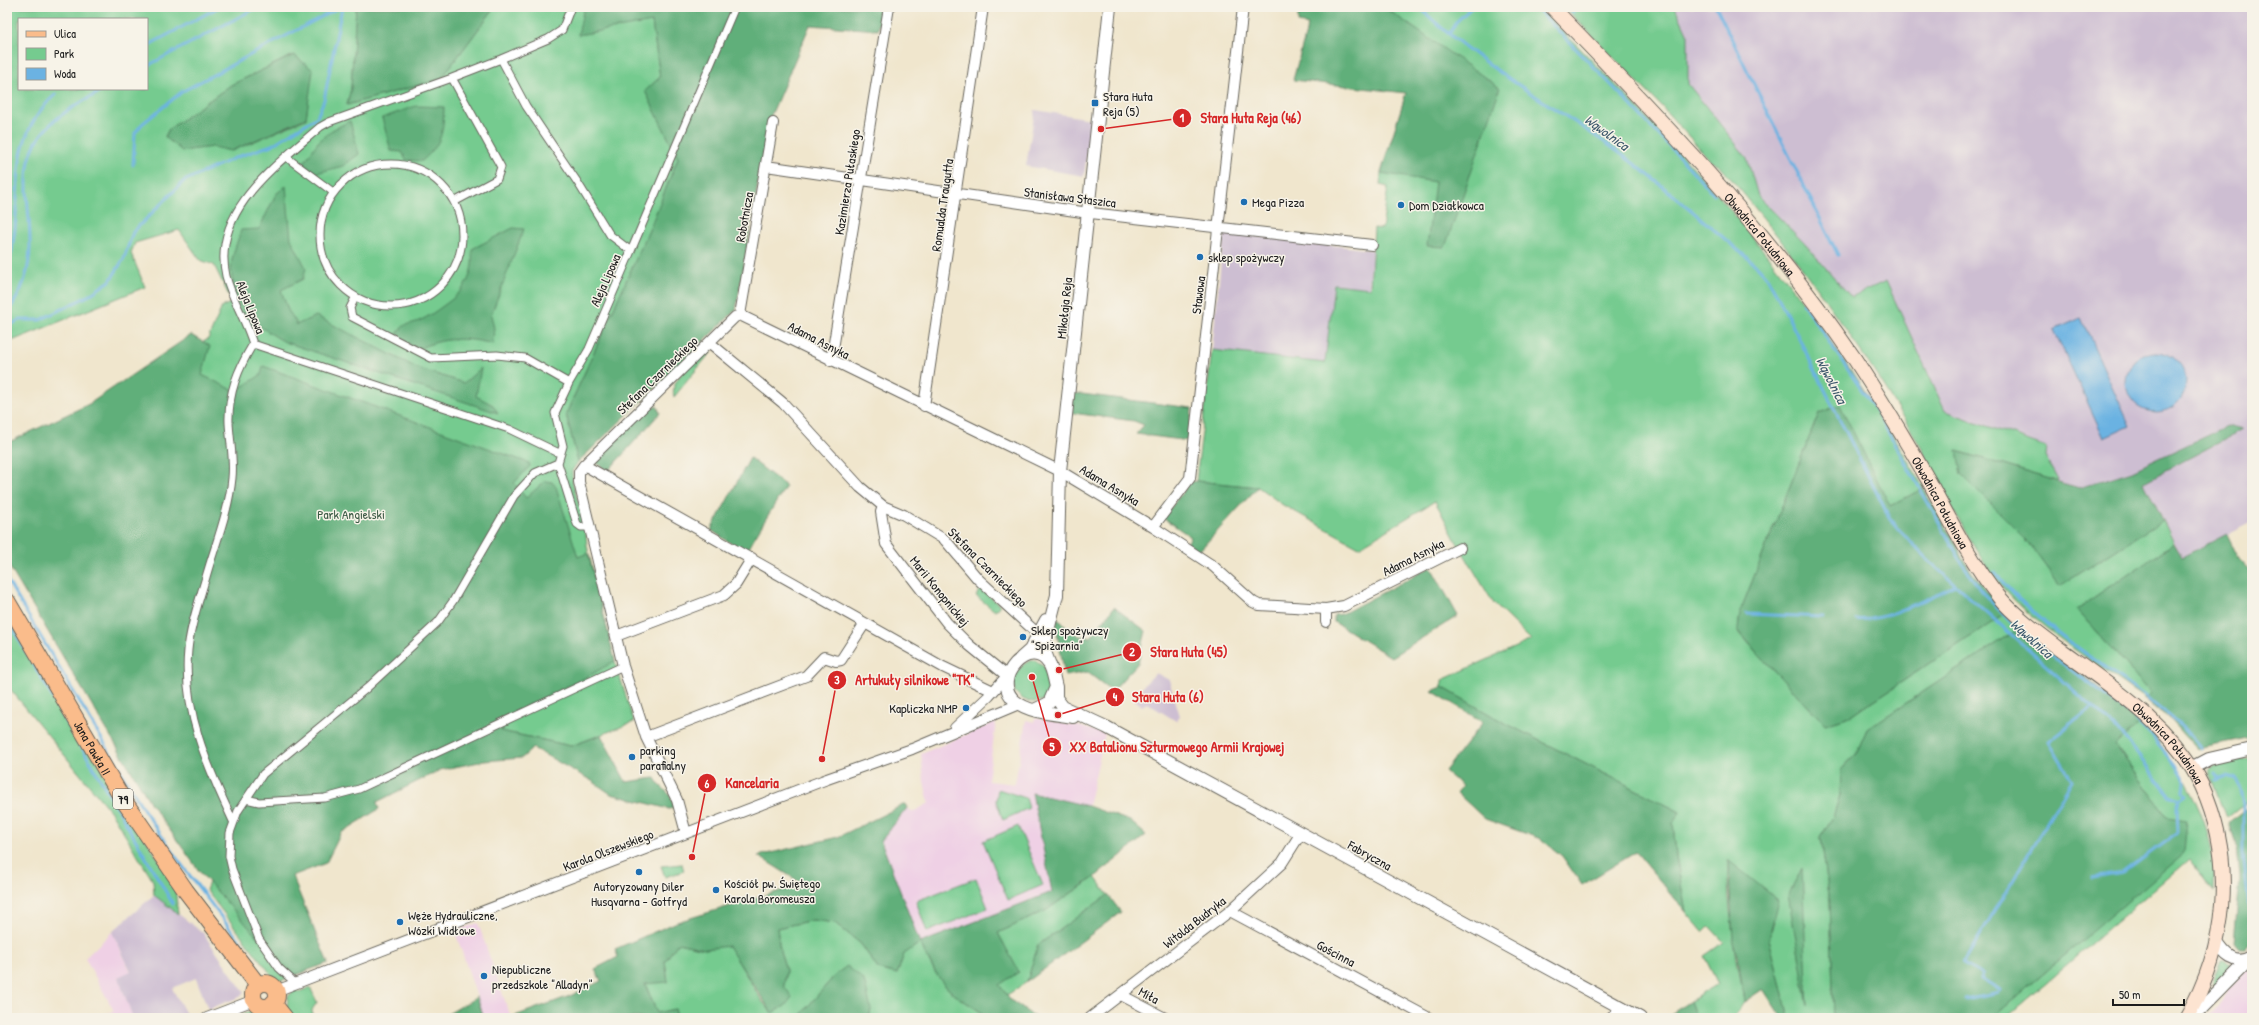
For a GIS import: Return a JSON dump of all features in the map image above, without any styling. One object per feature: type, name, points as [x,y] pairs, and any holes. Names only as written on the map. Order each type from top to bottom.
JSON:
[{"type":"main road","name":"Obwodnica Południowa","points":[[1552,7],[1717,181],[1787,265],[1850,353],[1894,422],[1969,554],[2002,600],[2035,630],[2138,707],[2168,738],[2192,768],[2211,812],[2222,861],[2222,906],[2216,941],[2200,991],[2186,1018]]},
{"type":"main road","name":"Jana Pawła II","points":[[7,601],[122,798],[256,992]]},
{"type":"main road","points":[[256,992],[257,1003],[265,1006],[274,997],[285,1018]]},
{"type":"street","points":[[501,59],[548,39],[562,30],[571,7]]},
{"type":"street","points":[[631,251],[735,7]]},
{"type":"street","name":"Kazimierza Pułaskiego","points":[[832,361],[889,7]]},
{"type":"street","name":"Romualda Traugutta","points":[[924,406],[957,194],[983,7]]},
{"type":"street","name":"Mikołaja Reja","points":[[1042,638],[1057,595],[1060,471],[1110,7]]},
{"type":"street","name":"Stawowa","points":[[1154,526],[1190,478],[1243,7]]},
{"type":"street","name":"Aleja Lipowa","points":[[558,463],[563,446],[556,413],[569,383],[589,349],[631,251],[610,235],[578,183],[526,106],[501,59],[320,127],[251,189],[231,226],[224,254],[226,276],[232,296],[253,344],[509,429],[560,453]]},
{"type":"street","points":[[452,78],[501,167],[497,179],[454,202]]},
{"type":"street","name":"Robotnicza","points":[[740,315],[773,123]]},
{"type":"street","points":[[286,157],[333,192]]},
{"type":"street","points":[[377,165],[406,165],[428,174],[439,182],[454,202],[461,225],[461,251],[452,273],[436,291],[414,303],[392,307],[370,304],[355,298],[335,280],[322,255],[320,225],[325,207],[333,192],[359,171],[377,165]]},
{"type":"street","name":"Stanisława Staszica","points":[[766,166],[1088,213],[1219,226],[1372,245]]},
{"type":"street","points":[[355,298],[350,308],[352,317],[432,358],[497,355],[525,358],[569,383]]},
{"type":"street","points":[[710,342],[735,317],[740,315]]},
{"type":"street","name":"Adama Asnyka","points":[[740,315],[1060,471],[1154,526],[1213,566],[1253,602],[1269,606],[1326,608],[1344,606],[1460,548]]},
{"type":"street","name":"Stefana Czarnieckiego","points":[[584,464],[710,342],[783,403],[860,487],[882,506],[904,515],[945,540],[978,580],[1042,638]]},
{"type":"street","points":[[233,821],[219,791],[193,719],[188,692],[187,670],[188,649],[196,610],[232,477],[229,423],[231,392],[235,377],[253,344]]},
{"type":"street","points":[[291,979],[279,968],[259,939],[232,869],[229,844],[233,821],[262,774],[367,688],[438,622],[500,522],[507,506],[535,473],[558,463],[577,524],[581,527],[590,527]]},
{"type":"street","points":[[686,833],[677,800],[646,737],[623,666],[579,482],[579,472],[584,464],[752,558],[943,668],[993,691]]},
{"type":"street","name":"Marii Konopnickiej","points":[[882,506],[881,512],[886,544],[947,623],[969,645],[1007,676]]},
{"type":"street","points":[[616,636],[724,595],[736,584],[752,558]]},
{"type":"street","points":[[1326,608],[1326,622]]},
{"type":"street","points":[[646,737],[806,676],[824,657],[836,661],[842,660],[865,623]]},
{"type":"street","points":[[1042,638],[1056,687],[1049,703],[1034,710],[1019,704],[1009,694],[1006,682],[1007,676],[1020,658],[1042,638]]},
{"type":"street","points":[[1020,658],[1029,654],[1037,654],[1050,665]]},
{"type":"street","points":[[246,799],[259,802],[325,798],[359,789],[623,666]]},
{"type":"street","name":"Karola Olszewskiego","points":[[949,733],[1007,676]]},
{"type":"street","name":"Fabryczna","points":[[1056,687],[1056,698],[1059,704],[1085,718],[1106,726],[1640,1018]]},
{"type":"street","name":"Karola Olszewskiego","points":[[274,997],[686,833],[827,779],[912,749],[1019,704]]},
{"type":"street","name":"Fabryczna","points":[[1034,710],[1085,718]]},
{"type":"street","points":[[2192,768],[2209,759],[2252,748]]},
{"type":"street","name":"Witolda Budryka","points":[[1090,1018],[1230,911],[1282,863],[1301,833]]},
{"type":"street","name":"Gościnna","points":[[1230,911],[1429,1018]]},
{"type":"street","points":[[2216,941],[2224,955],[2236,960],[2244,960],[2252,956]]},
{"type":"street","points":[[2192,1018],[2252,956]]},
{"type":"street","points":[[207,1018],[256,992]]},
{"type":"street","name":"Miła","points":[[1121,995],[1165,1018]]},
{"type":"street","points":[[1611,1018],[1623,1008]]},
{"type":"shaded area","points":[[1595,7],[2252,7],[2252,522],[2182,557],[2142,478],[2132,471],[2079,488],[2059,482],[2045,457],[2046,447],[1945,411],[1886,282],[1851,297],[1805,244],[1707,145]]},
{"type":"shaded area","points":[[1035,110],[1091,119],[1084,176],[1026,166]]},
{"type":"shaded area","points":[[1224,232],[1372,250],[1369,288],[1334,284],[1325,363],[1212,350]]},
{"type":"shaded area","points":[[1156,673],[1169,680],[1180,716],[1176,721],[1147,703],[1142,706],[1132,697]]},
{"type":"shaded area","points":[[1035,718],[1082,727],[1105,734],[1088,806],[1032,794],[1053,892],[920,943],[881,841],[907,808],[913,812],[929,803],[924,782],[921,754],[996,722],[988,781],[1015,784],[1026,720],[1034,722]]},
{"type":"shaded area","points":[[154,895],[203,933],[244,992],[240,997],[208,1009],[196,978],[172,988],[187,1016],[133,1018],[118,977],[131,971],[112,932]]},
{"type":"shaded area","name":"Niepubliczne przedszkole \"Alladyn\"","points":[[478,923],[511,1017],[484,1018],[455,931]]},
{"type":"shaded area","points":[[112,932],[131,972],[118,977],[133,1018],[95,1018],[114,1011],[85,958]]},
{"type":"shaded area","points":[[2252,966],[2252,1018],[2206,1018],[2217,1008],[2227,991]]},
{"type":"green space","name":"Park Angielski","points":[[7,7],[356,7],[351,88],[347,105],[441,79],[495,7],[624,7],[652,22],[660,77],[646,91],[678,158],[650,228],[566,414],[578,462],[572,471],[573,484],[585,524],[587,546],[615,661],[634,722],[571,746],[501,731],[281,809],[305,972],[277,982],[206,890],[219,857],[172,746],[203,342],[208,339],[222,307],[232,302],[214,265],[200,260],[179,230],[135,243],[131,253],[145,287],[7,343]],"holes":[[[293,55],[308,99],[306,119],[232,151],[165,136],[169,129],[231,85]]]},
{"type":"green space","points":[[356,7],[495,7],[441,79],[347,105],[351,88]]},
{"type":"green space","points":[[584,7],[882,7],[878,30],[810,25],[769,120],[736,310],[578,462],[566,414],[650,228],[678,158],[645,91],[660,77],[652,22],[578,35]]},
{"type":"green space","points":[[1298,7],[1384,7],[1500,88],[1445,247],[1427,246],[1435,182],[1381,173],[1406,93],[1293,80],[1308,25],[1298,23]]},
{"type":"green space","points":[[1384,7],[1539,7],[1646,116],[1723,201],[1818,323],[1841,355],[1884,421],[1924,488],[1890,506],[1840,406],[1819,413],[1740,612],[1738,631],[1825,724],[1850,716],[2005,614],[2020,628],[1867,729],[1856,754],[1841,770],[1840,795],[1834,814],[1821,837],[1830,902],[1834,1018],[1789,1018],[1769,939],[1774,921],[1728,861],[1730,914],[1744,1002],[1734,1018],[1696,1018],[1690,1001],[1718,984],[1704,956],[1724,942],[1709,926],[1703,932],[1686,912],[1676,856],[1673,823],[1680,812],[1503,722],[1442,687],[1442,680],[1531,640],[1494,604],[1456,541],[1435,501],[1359,547],[1283,505],[1258,487],[1196,481],[1212,350],[1325,363],[1334,284],[1370,288],[1374,228],[1382,229],[1388,187],[1380,185],[1381,173],[1424,36]]},
{"type":"green space","points":[[1564,7],[1675,7],[1688,35],[1688,84],[1747,158],[1758,196],[1805,244],[1851,297],[1886,281],[1945,411],[2046,447],[2045,457],[2059,482],[1958,451],[1961,474],[2024,537],[2060,586],[2163,520],[2174,543],[2077,610],[2151,693],[2145,699],[2052,633],[2003,588],[1976,551],[1921,447],[1888,393],[1843,325],[1796,260],[1720,166],[1712,162],[1662,107]]},
{"type":"green space","points":[[294,55],[313,70],[306,118],[231,151],[213,147],[182,151],[165,137],[169,129],[231,85]]},
{"type":"green space","points":[[416,106],[444,107],[442,131],[438,142],[422,161],[406,160],[402,152],[391,151],[382,118]]},
{"type":"green space","points":[[350,121],[359,154],[343,166],[316,173],[303,164],[318,142],[332,130]]},
{"type":"green space","points":[[286,186],[291,239],[306,268],[303,279],[281,290],[288,310],[296,322],[296,325],[316,316],[417,368],[464,383],[481,368],[476,396],[493,405],[498,413],[285,342],[249,318],[241,307],[233,282],[231,266],[236,245],[241,230],[259,229],[276,194]]},
{"type":"green space","points":[[513,228],[524,229],[491,315],[494,328],[493,344],[474,340],[455,339],[437,342],[418,349],[395,337],[404,326],[419,321],[432,314],[458,294],[467,282],[470,275],[472,267],[472,249]]},
{"type":"green space","points":[[191,335],[210,346],[202,375],[235,391],[261,375],[263,366],[529,463],[530,466],[514,483],[526,498],[545,481],[552,482],[556,487],[578,557],[588,553],[615,661],[585,678],[524,707],[501,731],[571,746],[601,735],[626,782],[655,778],[670,795],[673,808],[669,809],[611,794],[592,781],[533,748],[522,758],[484,761],[440,770],[377,802],[379,809],[341,833],[326,863],[292,876],[328,963],[295,975],[283,966],[199,871],[151,804],[7,563],[7,443],[89,404]]},
{"type":"green space","points":[[707,349],[711,352],[674,397],[673,390],[679,377],[690,364]]},
{"type":"green space","points":[[1074,393],[1192,408],[1189,441],[1136,434],[1144,425],[1134,421],[1072,413]]},
{"type":"green space","points":[[1840,405],[1890,506],[1924,488],[1971,571],[2005,614],[1850,716],[1825,724],[1758,654],[1738,630],[1740,612],[1819,413]]},
{"type":"green space","points":[[649,406],[657,406],[660,413],[608,471],[595,462]]},
{"type":"green space","points":[[2227,426],[2242,430],[2144,482],[2163,520],[2060,586],[2024,537],[1961,474],[1957,451],[2079,488],[2132,471]]},
{"type":"green space","points":[[750,458],[786,486],[745,553],[711,530]]},
{"type":"green space","points":[[1196,481],[1258,487],[1199,551],[1187,543],[1191,537],[1163,518],[1190,482]]},
{"type":"green space","points":[[2227,534],[2239,559],[2252,573],[2252,738],[2197,749],[2172,721],[2145,699],[2151,693],[2077,610],[2174,543],[2182,557]]},
{"type":"green space","points":[[1431,567],[1458,616],[1391,657],[1334,622],[1334,615],[1342,614]]},
{"type":"green space","points":[[981,589],[1000,605],[995,611],[976,596]]},
{"type":"green space","points":[[1114,607],[1146,631],[1138,663],[1112,691],[1087,672],[1065,676],[1057,633],[1056,618],[1079,636],[1091,637]]},
{"type":"green space","points":[[7,616],[175,886],[178,914],[154,895],[153,881],[111,812],[7,685]]},
{"type":"green space","points":[[2020,628],[2142,721],[2115,745],[2168,817],[2187,820],[2184,853],[1992,1018],[1834,1018],[1830,902],[1821,837],[1834,814],[1840,795],[1841,770],[1856,754],[1867,729]]},
{"type":"green space","points":[[1035,660],[1044,666],[1049,688],[1044,700],[1031,702],[1025,700],[1015,692],[1013,679],[1024,664]]},
{"type":"green space","points":[[1442,687],[1503,722],[1680,812],[1673,823],[1676,856],[1686,912],[1636,852],[1582,885],[1562,856],[1541,839],[1485,819],[1457,793],[1462,786],[1445,771],[1483,722],[1432,691]]},
{"type":"green space","points":[[2142,721],[2171,759],[2195,800],[2211,845],[2214,868],[2214,892],[2189,859],[2005,1018],[1992,1018],[2079,943],[2168,817],[2115,745]]},
{"type":"green space","points":[[2252,757],[2252,804],[2248,807],[2247,802],[2227,818],[2209,770],[2214,766]]},
{"type":"green space","points":[[998,789],[1026,798],[1029,808],[1003,820],[996,801]]},
{"type":"green space","points":[[1032,793],[1088,806],[1130,821],[1146,835],[1095,877],[1045,911],[998,933],[1019,972],[999,985],[1012,1001],[1036,1018],[987,1018],[948,989],[934,970],[920,943],[1052,892]]},
{"type":"green space","points":[[905,804],[907,808],[881,841],[920,943],[904,954],[897,974],[878,969],[861,944],[835,923],[813,920],[777,928],[780,951],[786,970],[784,986],[792,997],[785,1006],[772,1013],[728,946],[705,949],[678,943],[665,961],[668,982],[645,984],[657,1013],[675,1009],[677,1018],[509,1018],[570,996],[601,981],[595,969],[618,957],[615,949],[677,922],[803,884],[758,856],[838,837]]},
{"type":"green space","points":[[2252,804],[2252,940],[2245,948],[2239,948],[2234,942],[2240,878],[2237,847],[2229,823]]},
{"type":"green space","points":[[1018,826],[1043,885],[1008,900],[983,841]]},
{"type":"green space","points":[[1728,860],[1778,900],[1769,939],[1789,1018],[1782,1018],[1763,989],[1744,1002],[1738,956],[1733,939]]},
{"type":"green space","points":[[682,864],[684,871],[665,877],[661,866]]},
{"type":"green space","points":[[1802,868],[1808,1006],[1788,895]]},
{"type":"green space","points":[[1095,877],[1108,895],[1038,945],[1027,982],[1007,995],[999,985],[1004,944],[998,933],[1045,911]]},
{"type":"green space","points":[[976,878],[988,908],[927,932],[916,901]]},
{"type":"green space","points":[[1108,895],[1121,912],[1027,982],[1038,945]]},
{"type":"green space","points":[[813,920],[835,923],[861,944],[878,969],[897,974],[904,954],[920,943],[934,970],[948,989],[979,1011],[986,1018],[869,1018],[871,1009],[836,974],[798,1018],[677,1018],[675,1009],[657,1013],[645,983],[668,982],[665,961],[678,943],[705,949],[728,945],[762,1001],[772,1013],[784,986],[786,970],[780,951],[777,928]]},
{"type":"green space","points":[[2223,959],[2231,963],[2233,968],[2214,986],[2213,979],[2221,960]]},
{"type":"green space","points":[[847,966],[864,980],[871,1009],[869,1018],[798,1018],[836,974]]},
{"type":"green space","points":[[310,987],[317,1002],[312,1010],[313,1018],[294,1018],[287,1007],[288,996],[296,989],[299,992]]},
{"type":"green space","points":[[477,997],[484,1018],[441,1018]]},
{"type":"green space","points":[[1690,1001],[1696,1018],[1665,1018]]},
{"type":"green space","points":[[259,1008],[267,1010],[274,1018],[233,1018]]},
{"type":"water","points":[[2081,318],[2130,426],[2104,438],[2054,330]]},
{"type":"water","points":[[2156,352],[2172,357],[2177,361],[2181,366],[2186,382],[2181,398],[2177,403],[2172,407],[2156,412],[2140,407],[2135,403],[2131,398],[2126,382],[2131,366],[2135,361],[2140,357]]},
{"type":"waterway","points":[[148,45],[219,7]]},
{"type":"waterway","points":[[148,65],[258,7]]},
{"type":"waterway","points":[[133,165],[135,133],[142,124],[183,91],[340,7]]},
{"type":"waterway","points":[[7,327],[19,320],[40,320],[88,296],[110,281],[124,258],[133,232],[184,181],[237,157],[272,145],[317,117],[324,100],[342,7]]},
{"type":"waterway","name":"Wąwolnica","points":[[1419,7],[1463,46],[1586,129],[1629,160],[1758,267],[1767,277],[1777,295],[1889,517],[1901,532],[1939,570],[2116,728],[2170,795],[2180,799],[2186,795],[2183,791],[2184,782],[2182,776],[2176,767],[2161,747],[2130,714],[2020,632],[1980,590],[1961,561],[1876,411],[1803,304]]},
{"type":"waterway","points":[[1449,34],[1456,22],[1472,7]]},
{"type":"waterway","points":[[1535,7],[1627,101],[1714,194]]},
{"type":"waterway","points":[[1568,7],[1573,12]]},
{"type":"waterway","points":[[1716,7],[1838,255]]},
{"type":"waterway","points":[[7,313],[21,289],[29,263],[30,231],[27,173],[29,160],[34,147],[41,135],[55,120],[79,103],[103,90]]},
{"type":"waterway","points":[[7,270],[13,245],[16,220],[18,175],[21,153],[28,133],[39,113],[56,94]]},
{"type":"waterway","points":[[1994,572],[2037,616],[2163,710],[2183,728],[2201,748]]},
{"type":"waterway","points":[[7,580],[144,810],[181,864],[244,947]]},
{"type":"waterway","points":[[1856,619],[1879,617],[1892,613],[1956,585]]},
{"type":"waterway","points":[[1746,614],[1824,617]]},
{"type":"waterway","points":[[7,619],[173,904]]},
{"type":"waterway","points":[[1965,1000],[1998,993],[2000,991],[1981,979],[1983,975],[1963,964],[2072,780],[2049,741],[2093,707]]},
{"type":"waterway","name":"Wąwolnica","points":[[2215,773],[2219,778]]},
{"type":"waterway","name":"Wąwolnica","points":[[2216,780],[2226,776],[2235,779],[2240,790],[2243,804],[2243,853],[2252,933]]},
{"type":"waterway","points":[[2092,878],[2123,873],[2178,832],[2177,807],[2180,799]]},
{"type":"place","name":"Stara Huta Reja (5)","points":[[1095,103]]},
{"type":"place","name":"Stara Huta Reja (46)","points":[[1101,129]]},
{"type":"place","name":"Mega Pizza","points":[[1244,202]]},
{"type":"place","name":"Dom Działkowca","points":[[1401,205]]},
{"type":"place","name":"sklep spożywczy","points":[[1200,257]]},
{"type":"place","name":"Sklep spożywczy \"Spiżarnia\"","points":[[1023,637]]},
{"type":"place","name":"Stara Huta (45)","points":[[1059,670]]},
{"type":"place","name":"XX Batalionu Szturmowego Armii Krajowej","points":[[1032,677]]},
{"type":"place","name":"Kapliczka NMP","points":[[966,708]]},
{"type":"place","name":"Stara Huta (6)","points":[[1058,715]]},
{"type":"place","name":"parking parafialny","points":[[632,757]]},
{"type":"place","name":"Artukuły silnikowe \"TK\"","points":[[822,759]]},
{"type":"place","name":"Kancelaria","points":[[692,857]]},
{"type":"place","name":"Autoryzowany Diler Husqvarna - Gotfryd","points":[[639,872]]},
{"type":"place","name":"Kościół pw. Świętego Karola Boromeusza","points":[[716,890]]},
{"type":"place","name":"Węże Hydrauliczne, Wózki Widłowe","points":[[400,922]]},
{"type":"place","name":"Niepubliczne przedszkole \"Alladyn\"","points":[[484,976]]}]
